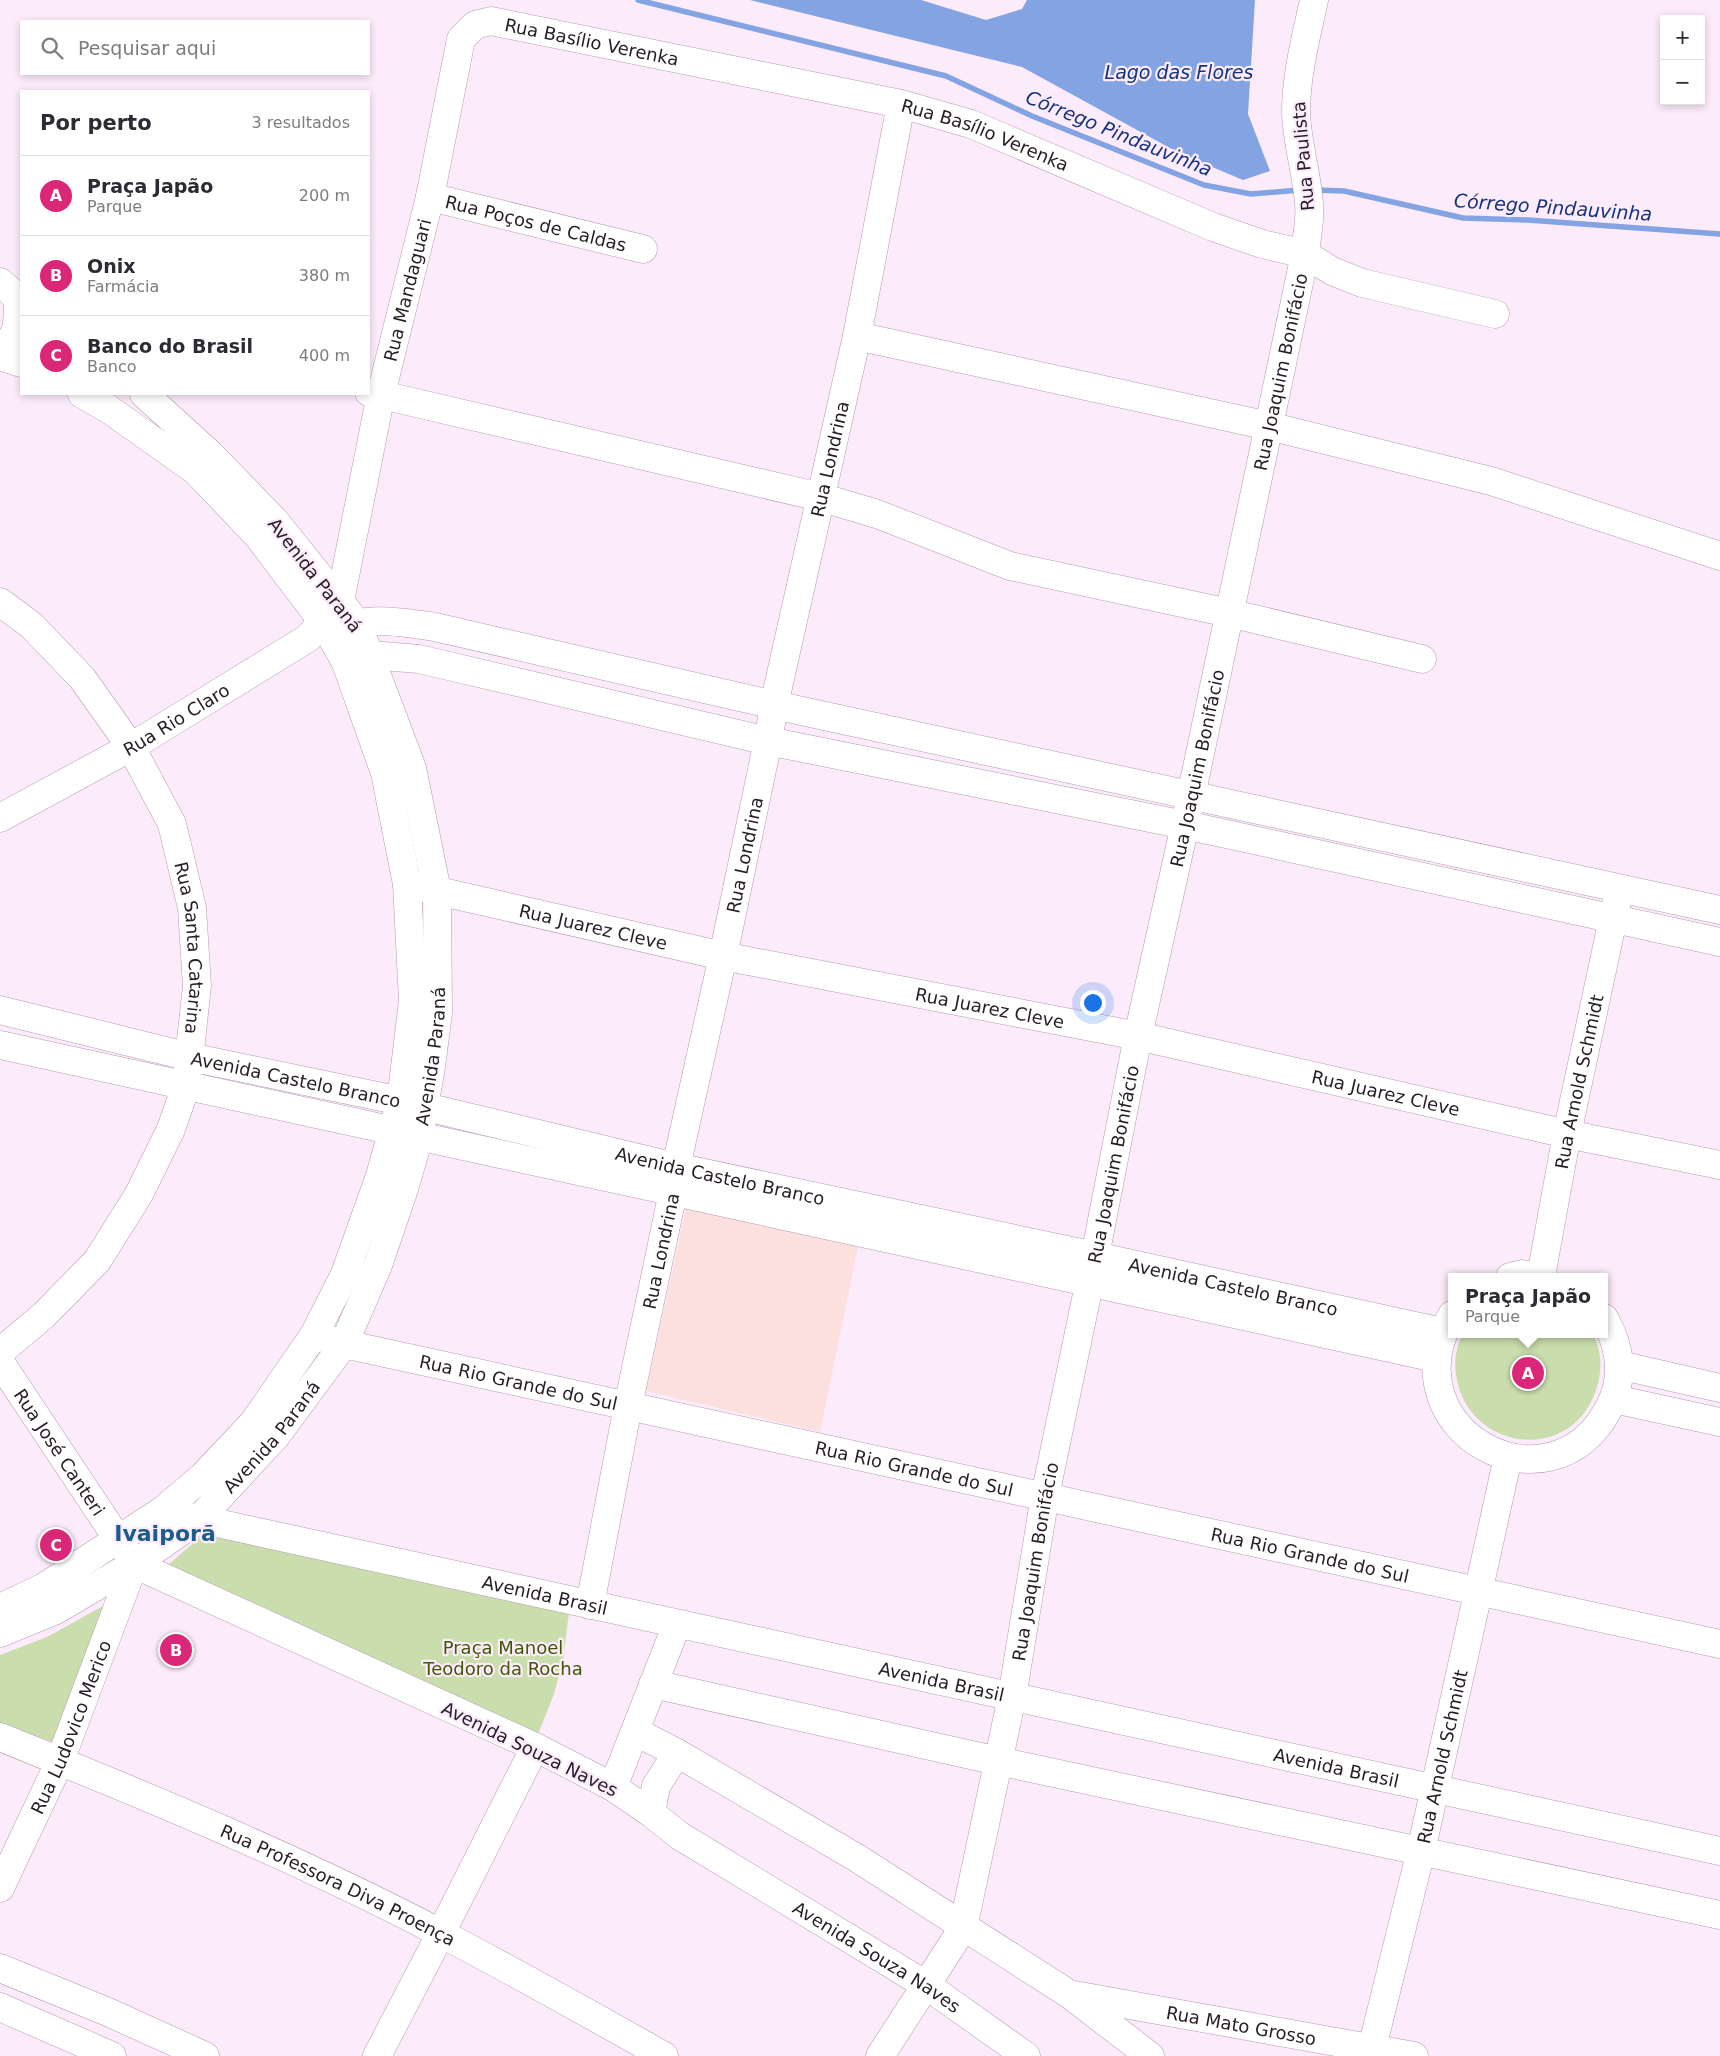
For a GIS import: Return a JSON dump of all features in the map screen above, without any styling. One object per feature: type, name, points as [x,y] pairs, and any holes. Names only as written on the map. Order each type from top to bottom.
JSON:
[{"type":"street","name":"Rua Paulista","points":[[1304,254],[1310,206],[1298,141],[1296,112],[1300,65],[1314,0]]},
{"type":"street","name":"Rua Basílio Verenka","points":[[461,39],[475,25],[491,21],[901,104],[971,124],[1213,227],[1262,244],[1304,254],[1332,271],[1362,283],[1495,314]]},
{"type":"street","name":"Rua Mandaguari","points":[[332,620],[375,393],[430,197],[461,39]]},
{"type":"street","name":"Rua Londrina","points":[[590,1605],[674,1180],[723,956],[774,705],[857,336],[901,104]]},
{"type":"street","name":"Rua Poços de Caldas","points":[[430,197],[643,249]]},
{"type":"street","name":"Rua Joaquim Bonifácio","points":[[880,2056],[963,1928],[1012,1696],[1045,1496],[1138,1036],[1185,825],[1304,254]]},
{"type":"street","points":[[0,345],[6,344],[12,338],[16,329],[13,294]]},
{"type":"street","points":[[857,336],[1269,426],[1491,481],[1720,556]]},
{"type":"street","points":[[0,356],[20,363]]},
{"type":"street","points":[[375,393],[820,497],[877,514],[1010,566],[1229,613],[1422,659]]},
{"type":"street","name":"Avenida Paraná","points":[[84,395],[110,410],[196,472],[258,536],[332,620]]},
{"type":"street","name":"Avenida Paraná","points":[[145,395],[210,454],[275,521],[332,620],[358,659],[412,768],[437,891],[438,1012],[431,1067],[412,1104]]},
{"type":"street","name":"Rua Santa Catarina","points":[[0,602],[31,625],[82,678],[131,747],[172,824],[192,908],[197,986],[186,1086],[171,1129],[139,1194],[96,1261],[44,1315],[0,1352]]},
{"type":"street","name":"Rua Rio Claro","points":[[0,818],[131,747],[308,638],[332,620],[343,628],[357,623]]},
{"type":"street","points":[[357,623],[402,622],[435,627],[774,705],[1720,910]]},
{"type":"street","name":"Avenida Paraná","points":[[0,1634],[56,1610],[134,1564],[199,1519],[276,1436],[344,1344],[378,1265],[404,1189],[406,1133],[412,1104],[413,1001],[407,884],[385,773],[358,659],[357,623]]},
{"type":"street","points":[[358,659],[418,659],[768,742],[1185,825],[1720,942]]},
{"type":"street","name":"Rua Juarez Cleve","points":[[407,884],[723,956],[1138,1036],[1567,1134],[1720,1165]]},
{"type":"street","name":"Rua Arnold Schmidt","points":[[1543,1273],[1567,1134],[1612,918],[1620,889]]},
{"type":"street","name":"Avenida Castelo Branco","points":[[0,1010],[190,1057],[412,1104],[674,1180],[1089,1282],[1443,1335]]},
{"type":"street","name":"Avenida Castelo Branco","points":[[0,1045],[406,1133],[1095,1256],[1443,1335]]},
{"type":"street","name":"Avenida Paraná","points":[[0,1608],[44,1587],[119,1541],[162,1511],[202,1477],[254,1422],[314,1335],[345,1274],[406,1133]]},
{"type":"street","points":[[1443,1335],[1438,1385],[1446,1410],[1462,1432],[1484,1448],[1508,1457],[1535,1459],[1560,1453],[1583,1440],[1602,1422],[1614,1399],[1620,1365],[1614,1335],[1608,1325]]},
{"type":"street","name":"Rua Rio Grande do Sul","points":[[314,1335],[344,1344],[1720,1644]]},
{"type":"street","name":"Rua José Canteri","points":[[0,1362],[119,1541]]},
{"type":"street","points":[[1620,1365],[1720,1388]]},
{"type":"street","points":[[1614,1399],[1720,1422]]},
{"type":"street","name":"Rua Arnold Schmidt","points":[[1371,2052],[1421,1851],[1508,1457]]},
{"type":"street","name":"Avenida Brasil","points":[[162,1511],[1720,1851]]},
{"type":"street","points":[[119,1541],[134,1564]]},
{"type":"street","name":"Avenida Souza Naves","points":[[134,1564],[535,1747],[613,1787],[680,1836],[926,1985],[1026,2056]]},
{"type":"street","name":"Rua Ludovico Merico","points":[[0,1888],[60,1761],[134,1564]]},
{"type":"street","points":[[613,1787],[677,1624]]},
{"type":"street","points":[[653,1684],[998,1761],[1720,1915]]},
{"type":"street","points":[[636,1732],[677,1753],[857,1858],[963,1928],[1070,1994],[1150,2056]]},
{"type":"street","name":"Rua Professora Diva Proença","points":[[0,1737],[60,1761],[317,1873],[442,1933],[664,2056]]},
{"type":"street","points":[[377,2056],[442,1933],[535,1747]]},
{"type":"street","points":[[651,1813],[656,1786],[677,1753]]},
{"type":"street","points":[[0,1968],[108,2012],[205,2056]]},
{"type":"street","name":"Rua Mato Grosso","points":[[1070,1994],[1371,2052],[1414,2056]]},
{"type":"street","points":[[0,2007],[112,2056]]},
{"type":"shaded area","points":[[686,1208],[858,1246],[820,1432],[646,1391]]},
{"type":"green space","points":[[1595,1338],[1600,1356],[1599,1379],[1595,1393],[1582,1416],[1563,1431],[1542,1439],[1520,1439],[1498,1433],[1479,1420],[1464,1400],[1456,1375],[1455,1365],[1457,1349],[1461,1339]]},
{"type":"green space","name":"Praça Manoel Teodoro da Rocha","points":[[206,1532],[569,1612],[563,1660],[554,1694],[536,1739],[168,1565]]},
{"type":"green space","points":[[112,1601],[55,1743],[0,1723],[0,1655],[47,1637]]},
{"type":"water","name":"Lago das Flores","points":[[750,0],[921,0],[986,20],[1022,9],[1027,0],[1255,0],[1248,114],[1270,171],[1243,180],[1179,153],[1022,67]]},
{"type":"waterway","name":"Córrego Pindauvinha","points":[[638,0],[946,76],[1032,116],[1204,185],[1251,194],[1300,190]]},
{"type":"waterway","name":"Córrego Pindauvinha","points":[[1315,190],[1344,191],[1463,218],[1528,220],[1720,234]]},
{"type":"place","name":"Praça Japão","points":[[1528,1373]]},
{"type":"place","name":"Banco do Brasil","points":[[56,1545]]},
{"type":"place","name":"Onix","points":[[176,1650]]},
{"type":"district","name":"Ivaiporã","points":[[165,1533]]}]
